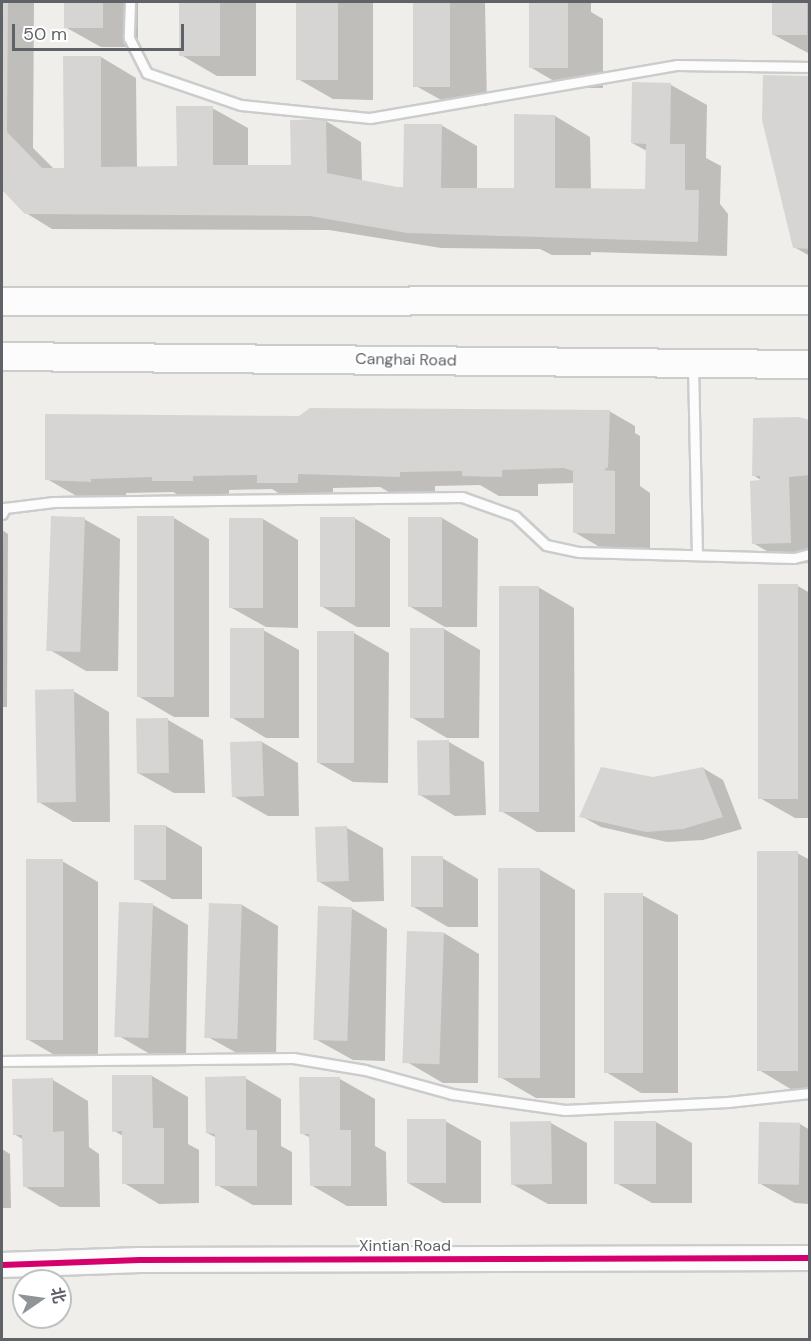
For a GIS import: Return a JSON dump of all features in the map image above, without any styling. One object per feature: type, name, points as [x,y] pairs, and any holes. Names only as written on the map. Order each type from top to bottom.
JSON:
[{"type":"main road","points":[[2,301],[810,300]]},
{"type":"main road","name":"Canghai Road","points":[[2,356],[810,364]]},
{"type":"street","name":"Xintian Road","points":[[2,1265],[152,1260],[810,1258]]},
{"type":"lane","points":[[130,2],[129,38],[147,73],[241,105],[370,118],[677,65],[810,67]]},
{"type":"lane","points":[[693,363],[697,553]]},
{"type":"lane","points":[[2,514],[5,508],[54,502],[462,497],[515,516],[546,545],[579,552],[697,553],[794,558],[810,554]]},
{"type":"lane","points":[[2,1061],[293,1058],[365,1070],[452,1094],[565,1110],[728,1102],[810,1093]]},
{"type":"building","points":[[2,2],[8,2],[7,132],[42,168],[64,168],[63,56],[101,56],[101,167],[177,166],[176,106],[213,106],[213,165],[291,165],[290,120],[326,119],[327,173],[397,187],[403,187],[404,124],[442,124],[441,188],[514,188],[514,114],[555,115],[555,188],[645,189],[646,144],[631,143],[632,82],[671,83],[670,144],[685,144],[685,190],[699,190],[698,242],[407,233],[310,216],[25,214],[2,190]]},
{"type":"building","points":[[64,2],[103,2],[103,28],[64,28]]},
{"type":"building","points":[[179,2],[220,2],[220,56],[179,56]]},
{"type":"building","points":[[296,2],[338,2],[338,80],[296,80]]},
{"type":"building","points":[[413,2],[450,2],[450,87],[413,87]]},
{"type":"building","points":[[529,2],[568,2],[568,68],[529,68]]},
{"type":"building","points":[[772,2],[807,2],[807,35],[772,35]]},
{"type":"building","points":[[763,75],[810,76],[810,249],[793,248],[762,120]]},
{"type":"building","points":[[310,408],[610,410],[608,467],[604,470],[615,471],[615,534],[573,533],[573,471],[564,468],[502,470],[502,477],[462,476],[462,471],[400,472],[400,477],[298,474],[298,483],[257,483],[257,475],[193,476],[193,481],[152,481],[152,477],[91,479],[91,482],[45,480],[45,414],[299,416]]},
{"type":"building","points":[[799,417],[810,420],[810,475],[789,477],[791,543],[752,544],[750,481],[760,480],[760,476],[752,476],[753,418]]},
{"type":"building","points":[[51,516],[85,517],[80,652],[46,651]]},
{"type":"building","points":[[137,516],[174,516],[174,697],[137,697]]},
{"type":"building","points":[[320,517],[355,517],[355,607],[320,607]]},
{"type":"building","points":[[408,517],[442,517],[442,607],[408,607]]},
{"type":"building","points":[[229,518],[263,518],[263,608],[229,608]]},
{"type":"building","points":[[758,584],[798,584],[798,799],[758,799]]},
{"type":"building","points":[[499,586],[539,586],[539,812],[499,812]]},
{"type":"building","points":[[230,628],[264,628],[264,718],[230,718]]},
{"type":"building","points":[[410,628],[444,628],[444,718],[410,718]]},
{"type":"building","points":[[317,631],[354,631],[354,763],[317,763]]},
{"type":"building","points":[[74,689],[76,802],[37,803],[35,690]]},
{"type":"building","points":[[168,718],[169,773],[137,774],[136,719]]},
{"type":"building","points":[[449,740],[450,795],[418,796],[417,741]]},
{"type":"building","points":[[262,741],[264,796],[232,797],[230,742]]},
{"type":"building","points":[[601,767],[653,777],[703,767],[723,817],[683,829],[646,832],[579,817]]},
{"type":"building","points":[[134,825],[166,825],[166,880],[134,880]]},
{"type":"building","points":[[347,826],[349,881],[317,882],[315,827]]},
{"type":"building","points":[[757,851],[798,851],[798,1071],[757,1071]]},
{"type":"building","points":[[411,856],[443,856],[443,907],[411,907]]},
{"type":"building","points":[[26,859],[63,859],[63,1040],[26,1040]]},
{"type":"building","points":[[498,868],[540,868],[540,1078],[498,1078]]},
{"type":"building","points":[[604,893],[643,893],[643,1073],[604,1073]]},
{"type":"building","points":[[119,902],[153,903],[148,1038],[114,1037]]},
{"type":"building","points":[[209,903],[242,904],[237,1039],[204,1038]]},
{"type":"building","points":[[318,906],[352,907],[347,1041],[313,1040]]},
{"type":"building","points":[[407,931],[444,932],[439,1064],[402,1063]]},
{"type":"building","points":[[112,1075],[152,1075],[153,1128],[164,1128],[164,1184],[122,1184],[122,1131],[112,1132]]},
{"type":"building","points":[[246,1076],[246,1130],[257,1130],[257,1186],[215,1186],[215,1134],[206,1133],[205,1077]]},
{"type":"building","points":[[299,1077],[340,1077],[340,1130],[351,1130],[351,1186],[310,1186],[309,1134],[300,1134]]},
{"type":"building","points":[[53,1078],[53,1132],[64,1131],[64,1187],[23,1187],[22,1135],[13,1135],[12,1079]]},
{"type":"building","points":[[407,1119],[446,1119],[446,1183],[407,1183]]},
{"type":"building","points":[[551,1121],[552,1184],[511,1185],[510,1122]]},
{"type":"building","points":[[614,1121],[656,1121],[656,1184],[614,1184]]},
{"type":"building","points":[[759,1122],[800,1123],[799,1185],[758,1184]]},
{"type":"cycle path","points":[[2,1265],[140,1260],[810,1258]]}]
